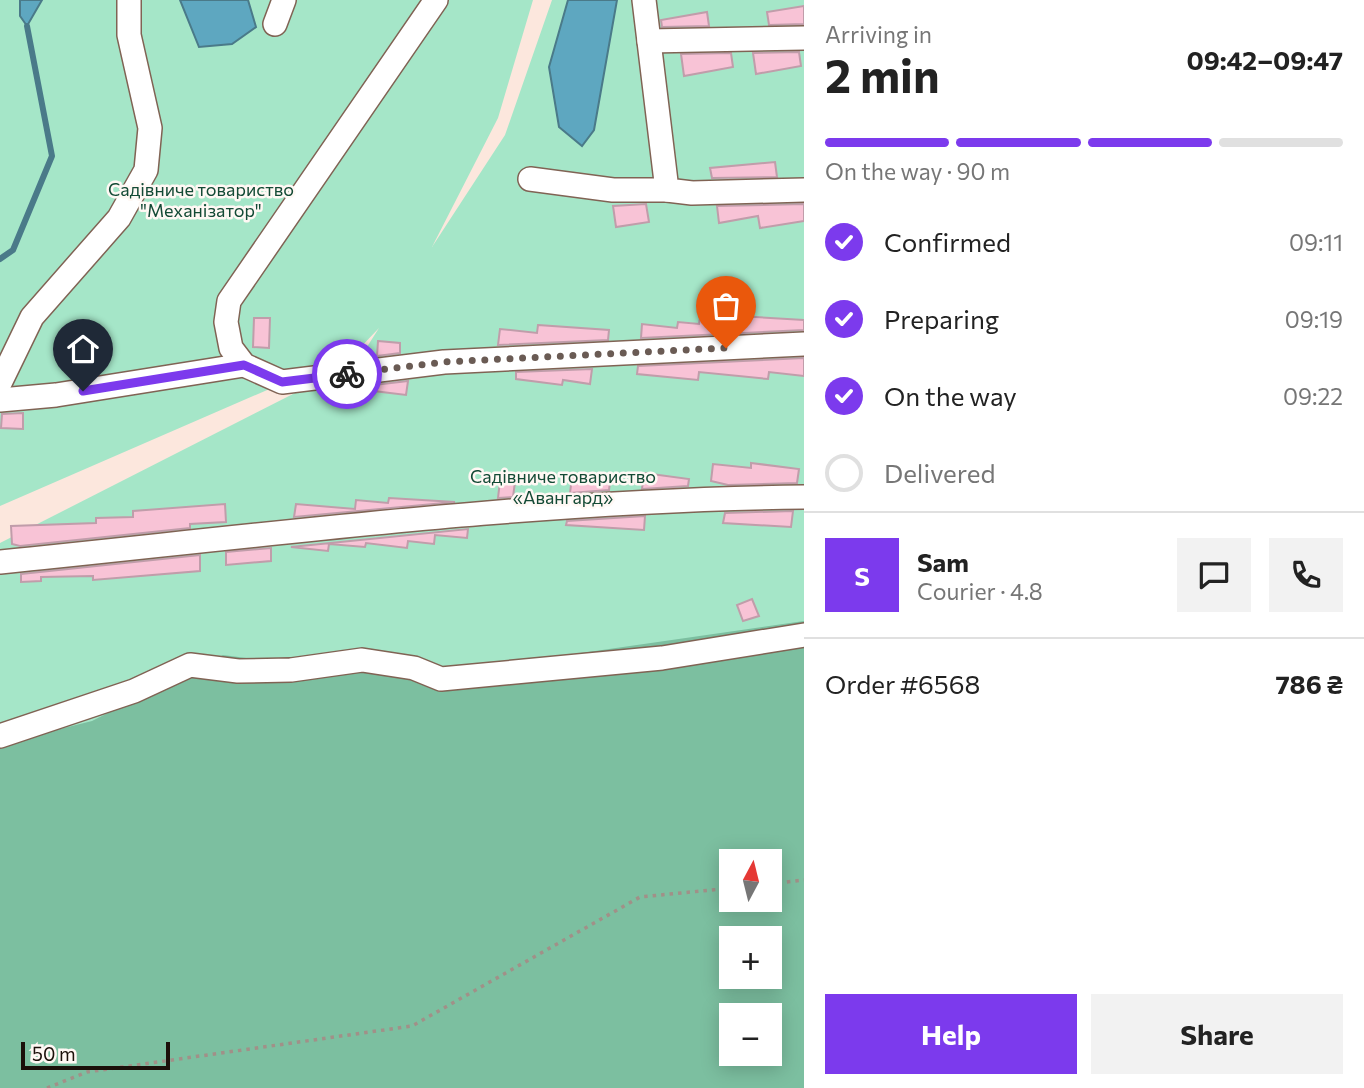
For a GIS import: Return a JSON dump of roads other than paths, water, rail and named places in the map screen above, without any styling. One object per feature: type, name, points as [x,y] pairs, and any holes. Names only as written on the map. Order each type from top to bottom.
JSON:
[{"type":"street","points":[[0,383],[32,317],[120,218],[146,170],[150,128],[129,35],[129,0]]},
{"type":"street","points":[[275,23],[284,0]]},
{"type":"street","points":[[436,0],[229,301],[226,322],[231,348],[244,365],[282,382],[444,362],[804,344]]},
{"type":"street","points":[[644,0],[667,190]]},
{"type":"street","points":[[649,41],[804,38]]},
{"type":"street","points":[[530,179],[613,190],[692,193],[804,190]]},
{"type":"street","points":[[0,400],[56,395],[244,365]]},
{"type":"street","points":[[0,562],[337,525],[699,498],[804,496]]},
{"type":"street","points":[[0,736],[134,691],[190,665],[238,671],[291,670],[362,660],[414,667],[441,679],[663,659],[804,635]]},
{"type":"water","points":[[20,0],[42,0],[27,26],[20,16]]},
{"type":"water","points":[[180,0],[248,0],[256,27],[232,44],[199,47]]},
{"type":"water","points":[[568,0],[617,0],[594,130],[582,146],[559,127],[549,67]]},
{"type":"waterway","points":[[0,259],[13,250],[52,156],[27,26]]},
{"type":"park label","name":"Садівниче товариство \"Механізатор\"","points":[[201,200]]},
{"type":"park label","name":"Садівниче товариство «Авангард»","points":[[563,487]]}]
